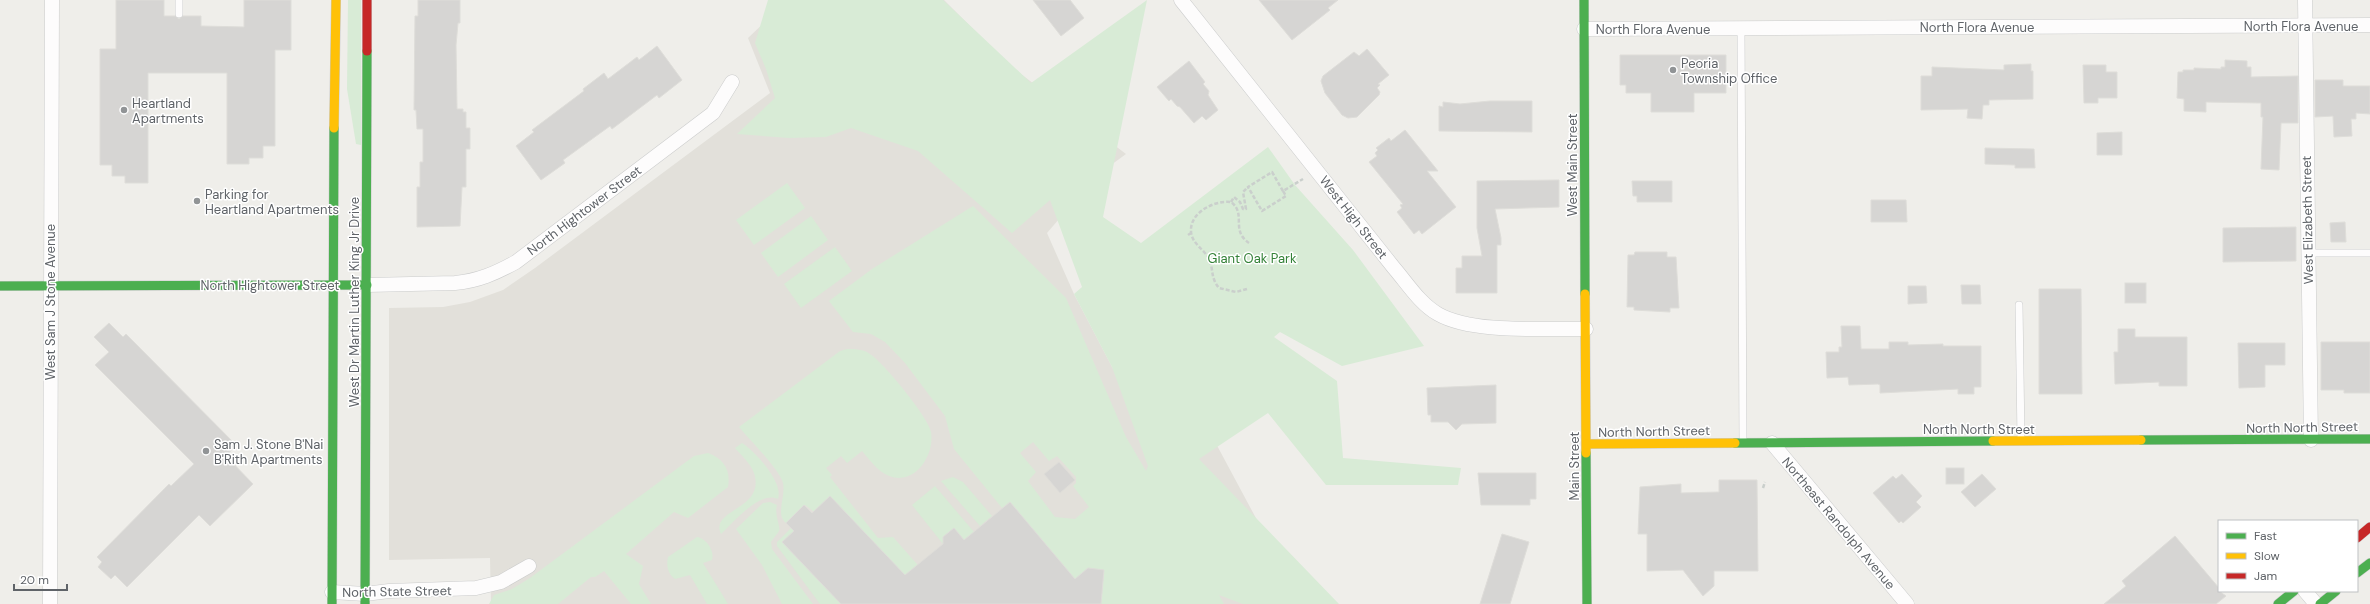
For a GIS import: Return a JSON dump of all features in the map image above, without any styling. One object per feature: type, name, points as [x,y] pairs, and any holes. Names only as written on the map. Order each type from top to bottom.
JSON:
[{"type":"main road","points":[[332,598],[332,286],[336,0]]},
{"type":"main road","name":"West Dr Martin Luther King Jr Drive","points":[[365,599],[367,0]]},
{"type":"main road","name":"West Main Street","points":[[1584,0],[1586,329]]},
{"type":"main road","name":"North Hightower Street","points":[[0,286],[367,285]]},
{"type":"main road","name":"Main Street","points":[[1586,329],[1587,604]]},
{"type":"main road","name":"North North Street","points":[[1587,444],[2370,439]]},
{"type":"main road","points":[[2358,537],[2370,527]]},
{"type":"main road","points":[[2358,572],[2370,563]]},
{"type":"main road","points":[[2278,604],[2293,592]]},
{"type":"main road","points":[[2320,604],[2335,592]]},
{"type":"street","name":"West Sam J Stone Avenue","points":[[50,604],[52,0]]},
{"type":"street","name":"West High Street","points":[[1181,0],[1394,268],[1428,306],[1448,319],[1479,326],[1586,329]]},
{"type":"street","name":"West Elizabeth Street","points":[[2304,0],[2310,440]]},
{"type":"street","name":"North Flora Avenue","points":[[1584,30],[2370,25]]},
{"type":"street","name":"North Hightower Street","points":[[367,285],[468,282],[496,273],[526,255],[713,113],[732,82]]},
{"type":"street","name":"Northeast Randolph Avenue","points":[[1772,442],[1906,604]]},
{"type":"street","name":"North State Street","points":[[332,598],[365,599],[389,591],[488,587],[529,566]]},
{"type":"street","points":[[2306,592],[2316,604]]},
{"type":"lane","points":[[179,0],[179,14]]},
{"type":"lane","points":[[1741,29],[1742,443]]},
{"type":"lane","points":[[2308,253],[2370,253]]},
{"type":"lane","points":[[2019,305],[2021,441]]},
{"type":"path","points":[[1231,202],[1234,197],[1240,202],[1243,209],[1246,209],[1243,192],[1248,186],[1272,172],[1286,196],[1262,211],[1248,186]]},
{"type":"path","points":[[1283,191],[1297,184]]},
{"type":"path","points":[[1247,289],[1236,292],[1219,288],[1212,279],[1210,259],[1194,241],[1191,233],[1195,219],[1203,210],[1216,202],[1231,202],[1238,209],[1239,232],[1241,238],[1248,243]]},
{"type":"path","points":[[1764,488],[1765,482]]},
{"type":"shaded area","points":[[788,0],[944,0],[1009,65],[1126,154],[1096,176],[1047,233],[1074,294],[1145,430],[1191,397],[1302,604],[491,604],[490,558],[389,560],[389,308],[443,307],[470,302],[503,290],[535,268],[770,93],[748,38]]},
{"type":"green space","points":[[348,0],[361,0],[361,145],[356,144],[347,89]]},
{"type":"green space","name":"Giant Oak Park","points":[[768,0],[943,0],[1031,83],[1147,0],[1103,217],[1141,243],[1268,147],[1295,185],[1353,250],[1424,346],[1342,366],[1280,332],[1274,337],[1337,381],[1343,458],[1461,468],[1458,485],[1326,485],[1268,413],[1199,459],[1339,604],[1243,604],[1219,595],[1224,604],[1101,604],[1104,570],[1088,568],[1074,580],[1010,502],[1002,508],[954,449],[945,416],[905,363],[885,342],[871,334],[853,332],[829,301],[872,269],[973,206],[1066,298],[1126,437],[1146,471],[1148,466],[1112,367],[1074,294],[1082,287],[1050,200],[1012,233],[918,151],[851,128],[826,137],[789,138],[737,134],[775,98],[766,69],[755,43]],"holes":[[[1033,442],[1049,461],[1057,456],[1076,477],[1076,483],[1073,486],[1089,507],[1075,519],[1055,517],[1028,481],[1036,472],[1020,453]]]},
{"type":"green space","points":[[787,183],[805,208],[754,245],[736,220]]},
{"type":"green space","points":[[811,216],[828,240],[778,277],[761,253]]},
{"type":"green space","points":[[835,247],[852,271],[801,308],[784,284]]},
{"type":"green space","points":[[847,349],[865,351],[876,359],[914,403],[931,432],[930,450],[926,459],[915,473],[907,477],[898,478],[885,474],[874,465],[862,451],[847,463],[841,456],[826,468],[832,475],[830,477],[878,538],[893,537],[924,572],[912,583],[805,505],[786,523],[781,515],[784,488],[781,477],[770,462],[739,427],[840,351]]},
{"type":"green space","points":[[742,443],[761,460],[773,476],[779,492],[778,499],[771,497],[755,503],[740,515],[721,534],[719,526],[723,519],[729,513],[746,502],[752,495],[756,485],[753,470],[735,448]]},
{"type":"green space","points":[[708,453],[718,458],[725,466],[729,481],[728,487],[688,518],[674,512],[626,554],[643,566],[639,584],[651,604],[631,604],[604,571],[595,577],[591,577],[558,604],[489,604],[494,595],[512,589],[530,578],[694,456]]},
{"type":"green space","points":[[953,477],[963,482],[992,516],[980,526],[941,481]]},
{"type":"green space","points":[[935,486],[974,532],[964,540],[954,528],[943,537],[943,544],[912,505]]},
{"type":"green space","points":[[770,502],[777,505],[776,512],[779,529],[771,542],[772,549],[813,604],[782,604],[762,565],[736,529],[763,503]]},
{"type":"green space","points":[[791,528],[794,531],[782,542],[841,604],[820,604],[777,546],[777,542]]},
{"type":"green space","points":[[697,537],[704,540],[711,549],[713,556],[712,560],[703,563],[728,604],[707,604],[690,575],[675,579],[669,572],[667,567],[668,557]]},
{"type":"building","name":"Heartland Apartments","points":[[116,0],[164,0],[164,16],[175,16],[179,19],[183,16],[201,16],[201,26],[244,27],[244,0],[291,0],[291,50],[275,50],[275,146],[263,146],[263,158],[249,158],[249,164],[227,164],[227,73],[148,73],[148,183],[125,183],[125,176],[112,176],[112,165],[100,165],[100,49],[116,49]]},
{"type":"building","points":[[418,0],[460,0],[460,23],[458,23],[456,45],[457,109],[463,109],[463,112],[466,112],[466,128],[470,128],[470,149],[466,149],[466,187],[462,187],[460,226],[417,227],[417,187],[420,187],[420,162],[423,162],[423,129],[417,129],[416,110],[414,110],[415,16],[418,16]]},
{"type":"building","points":[[1033,0],[1070,0],[1084,18],[1061,36]]},
{"type":"building","points":[[1259,0],[1338,0],[1328,8],[1330,10],[1292,40]]},
{"type":"building","points":[[657,46],[682,80],[659,98],[657,95],[612,129],[610,126],[563,160],[565,163],[541,180],[516,146],[534,132],[532,130],[584,91],[583,89],[604,73],[608,79],[637,57],[639,60]]},
{"type":"building","points":[[1367,49],[1389,75],[1378,84],[1380,85],[1377,88],[1380,92],[1379,95],[1357,117],[1348,118],[1342,115],[1325,93],[1321,81],[1323,76],[1354,52],[1359,56]]},
{"type":"building","name":"Peoria Township Office","points":[[1620,55],[1726,55],[1726,93],[1694,93],[1694,112],[1651,112],[1651,93],[1626,93],[1626,85],[1620,85]]},
{"type":"building","points":[[2225,60],[2247,61],[2247,67],[2251,67],[2251,77],[2298,76],[2298,123],[2281,123],[2279,170],[2261,169],[2263,117],[2261,117],[2261,103],[2206,102],[2206,112],[2184,111],[2184,99],[2177,98],[2178,72],[2183,72],[2183,70],[2194,70],[2194,68],[2221,69],[2221,67],[2225,67]]},
{"type":"building","points":[[1189,61],[1205,82],[1203,84],[1209,91],[1208,95],[1218,110],[1206,120],[1202,116],[1194,123],[1180,107],[1177,106],[1171,99],[1169,101],[1157,87]]},
{"type":"building","points":[[2031,64],[2031,71],[2033,71],[2033,99],[1989,100],[1989,105],[1983,105],[1982,119],[1967,118],[1968,109],[1921,110],[1921,76],[1932,76],[1932,67],[2004,70],[2004,65]]},
{"type":"building","points":[[2083,65],[2106,65],[2106,72],[2117,72],[2117,98],[2098,98],[2098,103],[2084,103]]},
{"type":"building","points":[[2315,80],[2343,80],[2343,86],[2370,86],[2370,114],[2356,113],[2356,119],[2351,119],[2352,136],[2334,137],[2333,116],[2315,117]]},
{"type":"building","points":[[1490,101],[1532,101],[1532,132],[1439,131],[1439,106],[1443,107],[1443,102],[1460,104]]},
{"type":"building","points":[[1405,130],[1438,171],[1427,171],[1456,207],[1422,234],[1419,230],[1414,234],[1397,212],[1402,208],[1400,205],[1403,204],[1369,162],[1377,156],[1375,153],[1378,150],[1376,148],[1389,138],[1391,141]]},
{"type":"building","points":[[2122,132],[2122,155],[2097,155],[2097,133]]},
{"type":"building","points":[[1985,148],[2034,149],[2035,168],[2015,168],[2015,165],[1985,164]]},
{"type":"building","points":[[1559,180],[1559,207],[1495,209],[1501,238],[1501,245],[1497,245],[1497,293],[1456,293],[1456,268],[1462,268],[1462,256],[1482,256],[1477,228],[1477,181]]},
{"type":"building","points":[[1632,181],[1672,181],[1672,202],[1637,202],[1637,196],[1633,196]]},
{"type":"building","points":[[1871,200],[1906,200],[1907,222],[1871,222]]},
{"type":"building","points":[[2345,222],[2346,242],[2331,242],[2330,223]]},
{"type":"building","points":[[2296,227],[2296,261],[2223,262],[2223,228]]},
{"type":"building","points":[[1635,252],[1667,252],[1667,257],[1676,257],[1679,308],[1670,308],[1670,312],[1634,310],[1634,307],[1627,307],[1628,255],[1634,255]]},
{"type":"building","points":[[2125,283],[2146,283],[2146,303],[2125,303]]},
{"type":"building","points":[[1961,285],[1980,285],[1981,304],[1962,304]]},
{"type":"building","points":[[1908,286],[1926,286],[1927,303],[1908,304]]},
{"type":"building","points":[[2039,289],[2081,289],[2082,394],[2039,394]]},
{"type":"building","name":"Sam J. Stone B'Nai B'Rith Apartments","points":[[109,323],[123,337],[126,334],[236,445],[226,456],[253,484],[210,526],[199,515],[127,587],[115,575],[111,579],[98,567],[102,562],[97,557],[169,484],[171,486],[194,464],[95,365],[109,352],[94,337]]},
{"type":"building","points":[[1841,326],[1860,326],[1861,349],[1889,349],[1889,342],[1908,342],[1908,345],[1943,344],[1943,346],[1981,346],[1981,387],[1974,387],[1974,394],[1958,394],[1958,389],[1880,393],[1880,385],[1878,384],[1849,385],[1848,377],[1827,378],[1826,352],[1839,352],[1839,347],[1842,347]]},
{"type":"building","points":[[2118,329],[2135,329],[2135,337],[2187,337],[2187,386],[2159,386],[2159,382],[2115,384],[2114,352],[2118,352]]},
{"type":"building","points":[[2321,342],[2370,342],[2370,393],[2344,393],[2344,390],[2321,390]]},
{"type":"building","points":[[2238,343],[2285,343],[2285,365],[2265,365],[2265,387],[2239,388]]},
{"type":"building","points":[[1496,385],[1496,423],[1462,424],[1456,430],[1448,422],[1431,422],[1431,415],[1428,415],[1427,388]]},
{"type":"building","points":[[1059,462],[1075,480],[1060,493],[1044,474]]},
{"type":"building","points":[[1946,468],[1964,468],[1964,484],[1946,484]]},
{"type":"building","points":[[1478,473],[1536,473],[1536,499],[1530,499],[1530,505],[1481,505]]},
{"type":"building","points":[[1902,474],[1922,496],[1916,502],[1921,507],[1903,523],[1901,521],[1899,523],[1873,493],[1893,476],[1896,479]]},
{"type":"building","points":[[1982,474],[1996,489],[1975,507],[1961,492]]},
{"type":"building","points":[[1719,480],[1757,480],[1758,571],[1714,571],[1714,586],[1703,596],[1683,570],[1647,571],[1647,534],[1638,534],[1640,487],[1681,484],[1681,493],[1719,492]]},
{"type":"building","points":[[830,496],[905,575],[943,544],[943,537],[954,528],[964,540],[1010,502],[1075,579],[1088,568],[1104,570],[1101,604],[841,604],[782,542],[794,531],[786,523],[804,505],[812,513]]},
{"type":"building","points":[[1502,534],[1529,542],[1510,604],[1480,604]]},
{"type":"building","points":[[2175,536],[2218,587],[2218,592],[2226,596],[2216,604],[2104,604],[2126,586],[2122,581]]},
{"type":"traffic: fast","points":[[1584,0],[1585,294]]},
{"type":"traffic: fast","points":[[365,604],[367,51]]},
{"type":"traffic: fast","points":[[332,604],[334,128]]},
{"type":"traffic: fast","points":[[0,286],[367,285]]},
{"type":"traffic: fast","points":[[2141,440],[2370,439]]},
{"type":"traffic: fast","points":[[1735,443],[1993,441]]},
{"type":"traffic: fast","points":[[1586,453],[1587,604]]},
{"type":"traffic: fast","points":[[2358,572],[2370,563]]},
{"type":"traffic: fast","points":[[2278,604],[2293,592]]},
{"type":"traffic: fast","points":[[2320,604],[2335,592]]},
{"type":"traffic: slow","points":[[334,128],[336,0]]},
{"type":"traffic: slow","points":[[1585,294],[1586,453]]},
{"type":"traffic: slow","points":[[1993,441],[2141,440]]},
{"type":"traffic: slow","points":[[1587,444],[1735,443]]},
{"type":"traffic: jam","points":[[367,0],[367,51]]},
{"type":"traffic: jam","points":[[2358,537],[2370,527]]},
{"type":"place","name":"Peoria Township Office","points":[[1673,70]]},
{"type":"place","name":"Heartland Apartments","points":[[124,110]]},
{"type":"place","name":"Parking for Heartland Apartments","points":[[197,201]]},
{"type":"place","name":"Sam J. Stone B'Nai B'Rith Apartments","points":[[206,451]]}]
